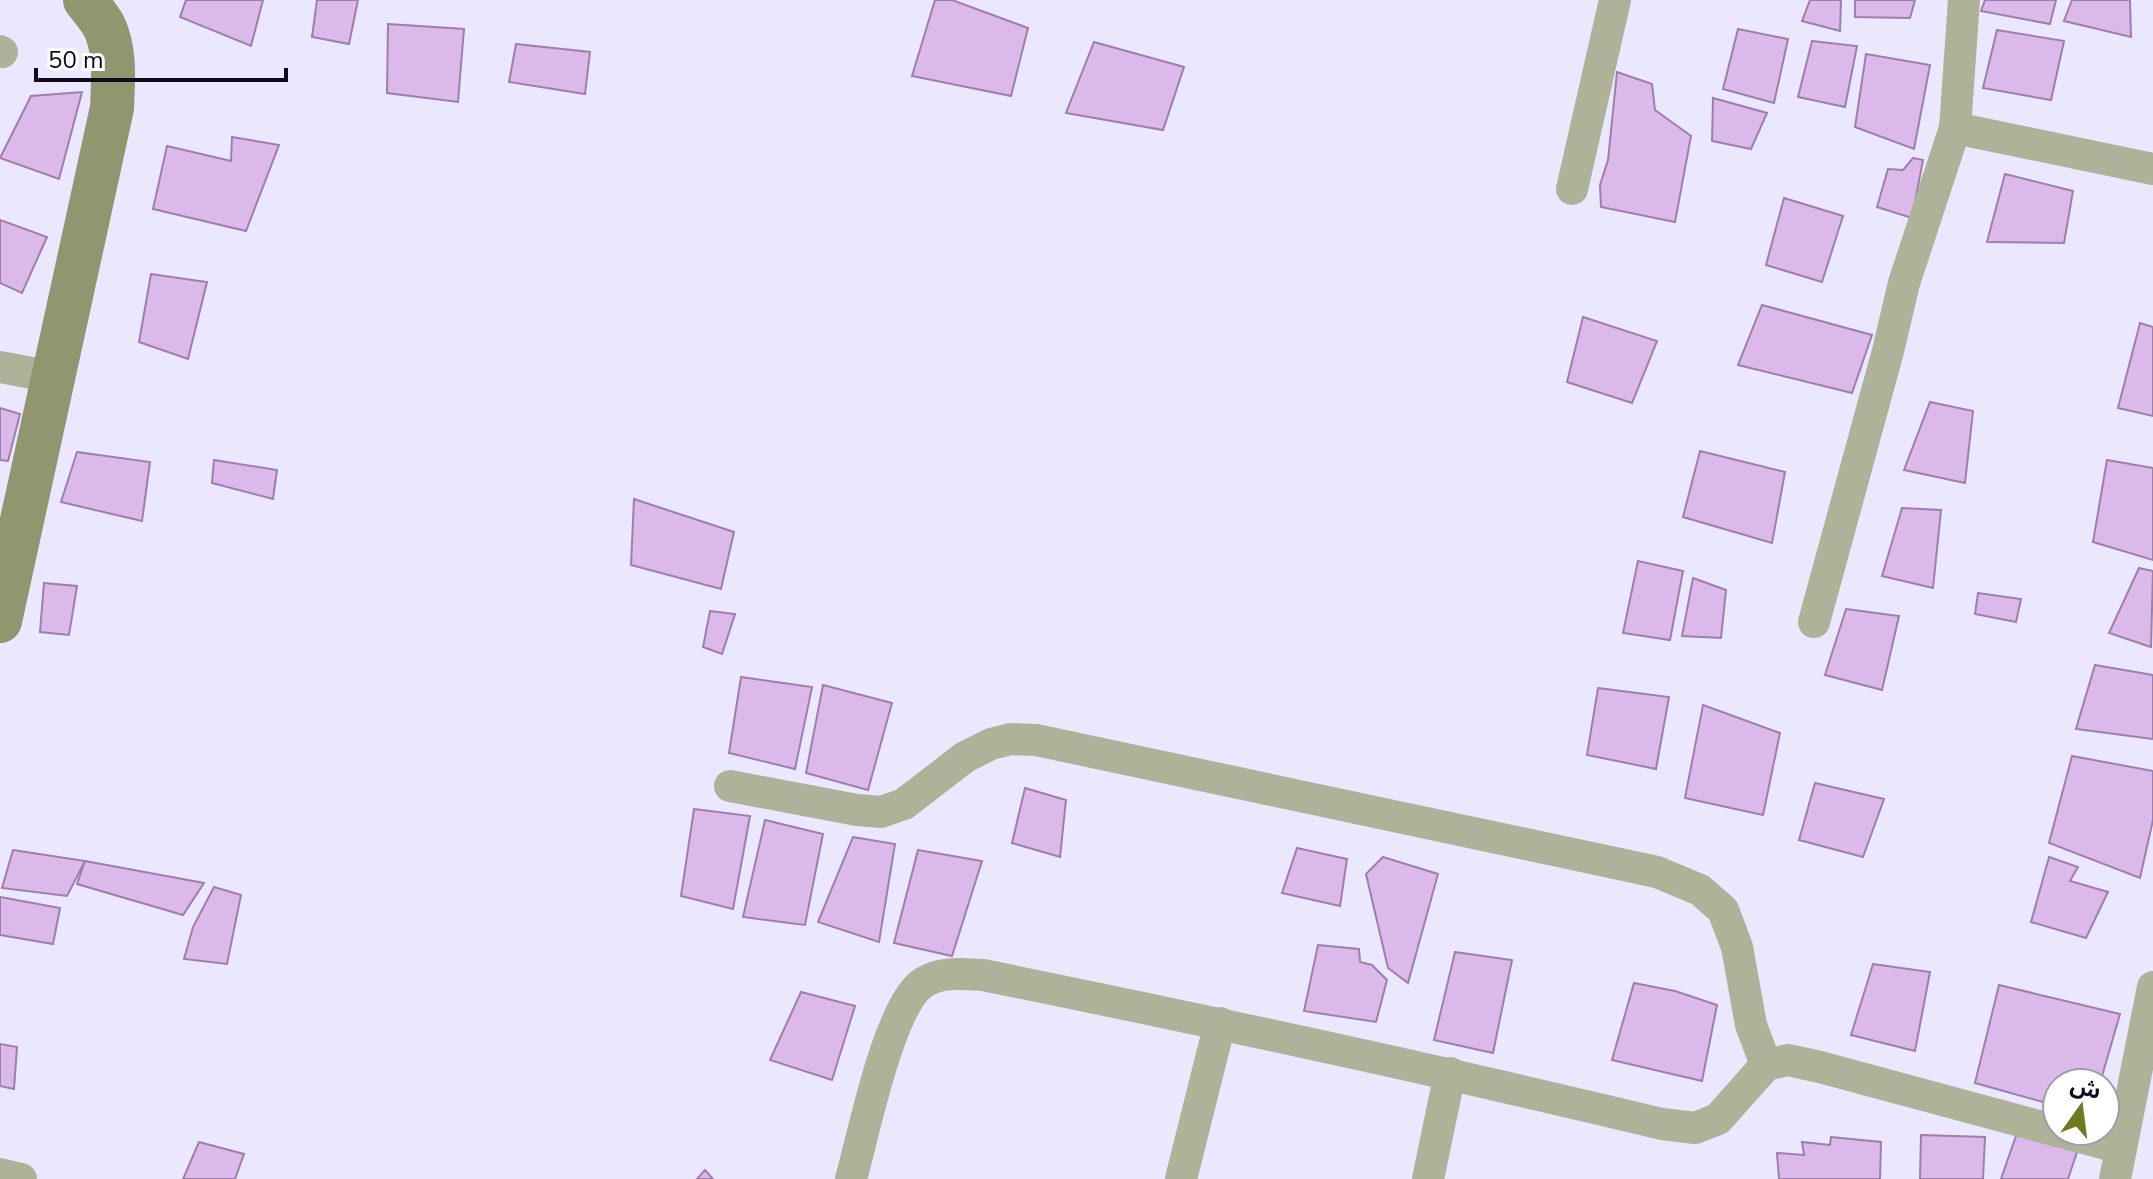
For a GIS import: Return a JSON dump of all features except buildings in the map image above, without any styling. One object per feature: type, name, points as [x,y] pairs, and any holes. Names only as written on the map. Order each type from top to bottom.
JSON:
[{"type":"street","points":[[0,621],[112,108],[111,51],[104,26],[85,0]]},
{"type":"street","points":[[1572,189],[1615,0]]},
{"type":"street","points":[[1814,622],[1904,283],[1955,128],[1964,0]]},
{"type":"street","points":[[1955,128],[2153,169]]},
{"type":"street","points":[[0,367],[53,377]]},
{"type":"street","points":[[730,786],[881,812],[904,804],[965,757],[991,744],[1011,739],[1036,740],[1657,872],[1700,890],[1723,910],[1737,947],[1751,1025],[1766,1065]]},
{"type":"street","points":[[851,1179],[891,1035],[903,1008],[922,983],[949,973],[983,975],[1220,1023],[1450,1073],[1662,1124],[1695,1128],[1718,1119],[1766,1065],[1788,1060],[2041,1126]]},
{"type":"street","points":[[2087,1147],[2118,1164],[2153,987]]},
{"type":"street","points":[[1181,1179],[1220,1023]]},
{"type":"street","points":[[1428,1179],[1450,1073]]},
{"type":"street","points":[[0,1174],[21,1179]]}]
